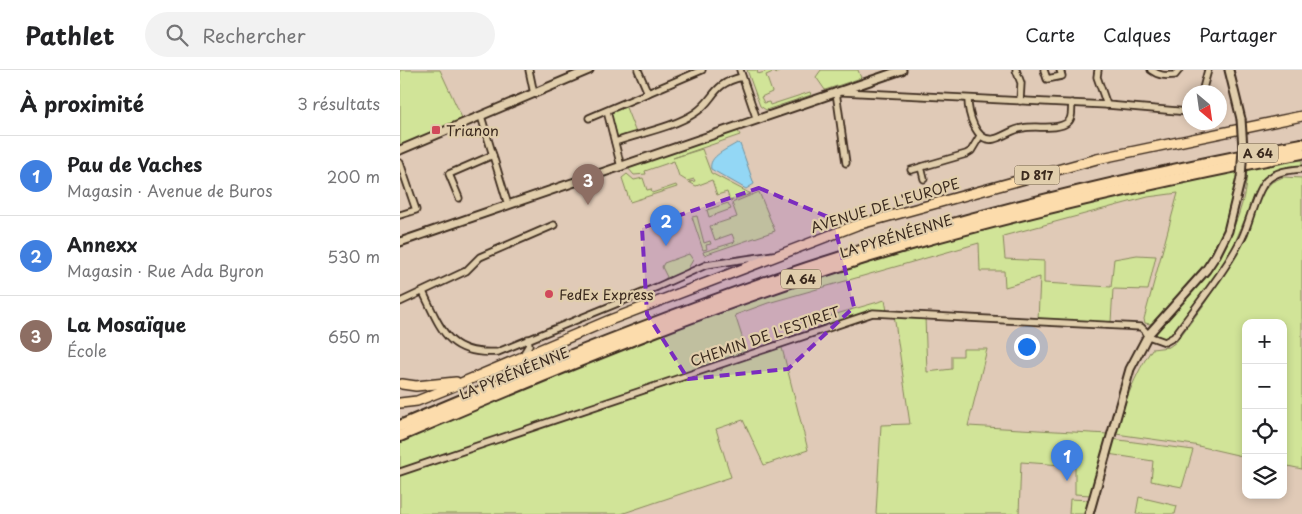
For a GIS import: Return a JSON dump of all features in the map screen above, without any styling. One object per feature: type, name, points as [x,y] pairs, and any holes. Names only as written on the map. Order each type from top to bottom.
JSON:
[{"type":"highway","name":"LA PYRÉNÉENNE","points":[[400,426],[634,330],[765,282],[902,238],[1024,205],[1145,176],[1302,144]]},
{"type":"highway","name":"LA PYRÉNÉENNE","points":[[400,436],[636,338],[766,290],[906,246],[1026,212],[1147,184],[1302,153]]},
{"type":"main road","name":"AVENUE DE L'EUROPE","points":[[400,403],[417,400],[778,254],[865,222],[1065,167],[1302,116]]},
{"type":"main road","name":"AVENUE DE L'EUROPE","points":[[401,382],[416,386],[463,381]]},
{"type":"main road","points":[[400,403],[404,394],[401,382]]},
{"type":"street","points":[[529,70],[534,94]]},
{"type":"street","points":[[400,150],[589,70]]},
{"type":"street","points":[[638,70],[648,93]]},
{"type":"street","points":[[589,118],[691,72],[702,70]]},
{"type":"street","points":[[740,70],[757,120]]},
{"type":"street","points":[[400,242],[902,70]]},
{"type":"street","points":[[1016,70],[1021,83],[1020,101]]},
{"type":"street","points":[[1044,70],[1047,79],[1062,76],[1060,70]]},
{"type":"street","points":[[1098,70],[1097,76],[1107,105]]},
{"type":"street","points":[[1150,70],[1159,75],[1175,75],[1180,70]]},
{"type":"street","points":[[1204,85],[1208,70]]},
{"type":"street","points":[[1090,514],[1130,369],[1148,335],[1206,270],[1216,255],[1231,222],[1241,178],[1243,148],[1241,119],[1228,70]]},
{"type":"street","points":[[615,142],[685,119],[702,108],[720,85],[742,77]]},
{"type":"street","points":[[838,92],[1072,103],[1182,111]]},
{"type":"street","points":[[838,92],[846,163]]},
{"type":"street","points":[[968,99],[972,118],[980,136]]},
{"type":"street","points":[[980,136],[993,139],[1022,128],[1046,128],[1067,122],[1071,117],[1072,103]]},
{"type":"street","points":[[607,111],[621,167]]},
{"type":"street","points":[[481,116],[508,205]]},
{"type":"street","points":[[911,170],[966,154],[971,151],[980,136]]},
{"type":"street","points":[[459,198],[449,174],[493,155]]},
{"type":"street","points":[[400,163],[416,210],[400,215]]},
{"type":"street","points":[[921,167],[924,179]]},
{"type":"street","name":"CHEMIN DE L'ESTIRET","points":[[400,472],[873,313],[1141,327],[1148,335],[1165,342],[1174,337],[1233,254],[1248,224],[1262,186],[1272,175],[1302,169]]},
{"type":"street","points":[[400,302],[466,271],[480,257],[554,225]]},
{"type":"street","points":[[423,292],[444,335],[456,345],[490,352],[506,349],[706,265],[778,254]]},
{"type":"street","points":[[523,356],[529,345],[528,339]]},
{"type":"highlighted area","points":[[759,188],[833,219],[854,307],[788,369],[688,379],[647,314],[642,228]]},
{"type":"green space","points":[[400,70],[440,70],[463,120],[400,146]]},
{"type":"green space","points":[[747,70],[757,70],[758,74],[765,72],[765,70],[781,70],[776,74],[775,71],[766,75],[772,92],[761,97],[764,103],[769,102],[770,105],[810,92],[811,95],[766,110],[760,106]]},
{"type":"green space","points":[[821,70],[858,70],[861,78],[825,90],[816,77]]},
{"type":"green space","points":[[625,105],[636,133],[622,138],[617,135],[611,113]]},
{"type":"green space","points":[[737,129],[740,135],[673,158],[702,149],[711,173],[751,194],[730,201],[727,192],[717,195],[712,180],[696,186],[689,182],[695,181],[694,179],[687,181],[679,176],[674,161],[645,171],[646,174],[634,175],[628,168],[632,165]]},
{"type":"green space","points":[[1302,160],[1302,168],[1274,171],[1261,180],[1231,252],[1173,336],[1164,339],[1157,337],[1156,332],[1203,277],[1229,237],[1245,192],[1247,168]]},
{"type":"green space","points":[[1239,170],[1227,222],[1213,252],[1171,307],[1150,324],[1145,323],[1144,319],[1178,193],[1148,197],[1003,236],[1005,259],[1044,261],[1044,283],[1111,287],[1114,259],[1137,255],[1156,256],[1148,290],[1113,289],[1111,322],[1038,320],[1040,277],[1005,287],[1004,271],[980,271],[979,243],[768,303],[735,315],[747,352],[702,368],[718,367],[721,371],[725,364],[781,344],[808,450],[764,465],[743,420],[716,429],[731,477],[621,514],[400,514],[400,442],[579,366],[651,337],[755,300],[891,256],[1029,218]]},
{"type":"green space","points":[[627,174],[634,180],[643,178],[647,190],[651,189],[652,193],[676,185],[677,187],[630,202],[622,178]]},
{"type":"green space","points":[[1283,177],[1302,178],[1302,469],[1287,466],[1287,319],[1242,319],[1242,456],[1194,445],[1116,434],[1130,390],[1152,349],[1169,347],[1176,342],[1203,306],[1248,235],[1261,194],[1272,182]]},
{"type":"green space","points":[[759,192],[775,231],[704,255],[703,252],[735,242],[732,234],[715,240],[710,226],[737,217],[732,203]]},
{"type":"green space","points":[[728,203],[731,209],[709,217],[707,210]]},
{"type":"green space","points":[[697,216],[704,243],[710,241],[711,244],[706,245],[707,249],[703,250],[692,217]]},
{"type":"green space","points":[[689,254],[693,260],[687,270],[660,283],[667,277],[662,267],[664,263]]},
{"type":"green space","points":[[885,300],[887,311],[821,329],[819,319]]},
{"type":"green space","points":[[894,315],[925,317],[927,372],[952,369],[952,356],[963,356],[963,349],[987,349],[968,426],[1108,434],[1091,495],[1075,494],[1075,466],[1021,462],[1019,514],[876,514],[881,425],[910,424]]},
{"type":"green space","points":[[1112,439],[1193,450],[1182,487],[1151,481],[1153,461],[1108,454]]},
{"type":"green space","points":[[1139,497],[1177,506],[1175,514],[1136,514]]},
{"type":"green space","points":[[1070,499],[1091,500],[1087,514],[1069,514]]},
{"type":"water","points":[[737,143],[740,144],[754,184],[746,189],[711,169],[711,164],[716,157]]},
{"type":"place","name":"Trianon","points":[[436,130]]},
{"type":"place","name":"La Mosaïque","points":[[588,205]]},
{"type":"place","name":"Annexx","points":[[666,246]]},
{"type":"place","name":"FedEx Express","points":[[549,294]]},
{"type":"place","name":"Pau de Vaches","points":[[1067,481]]}]
